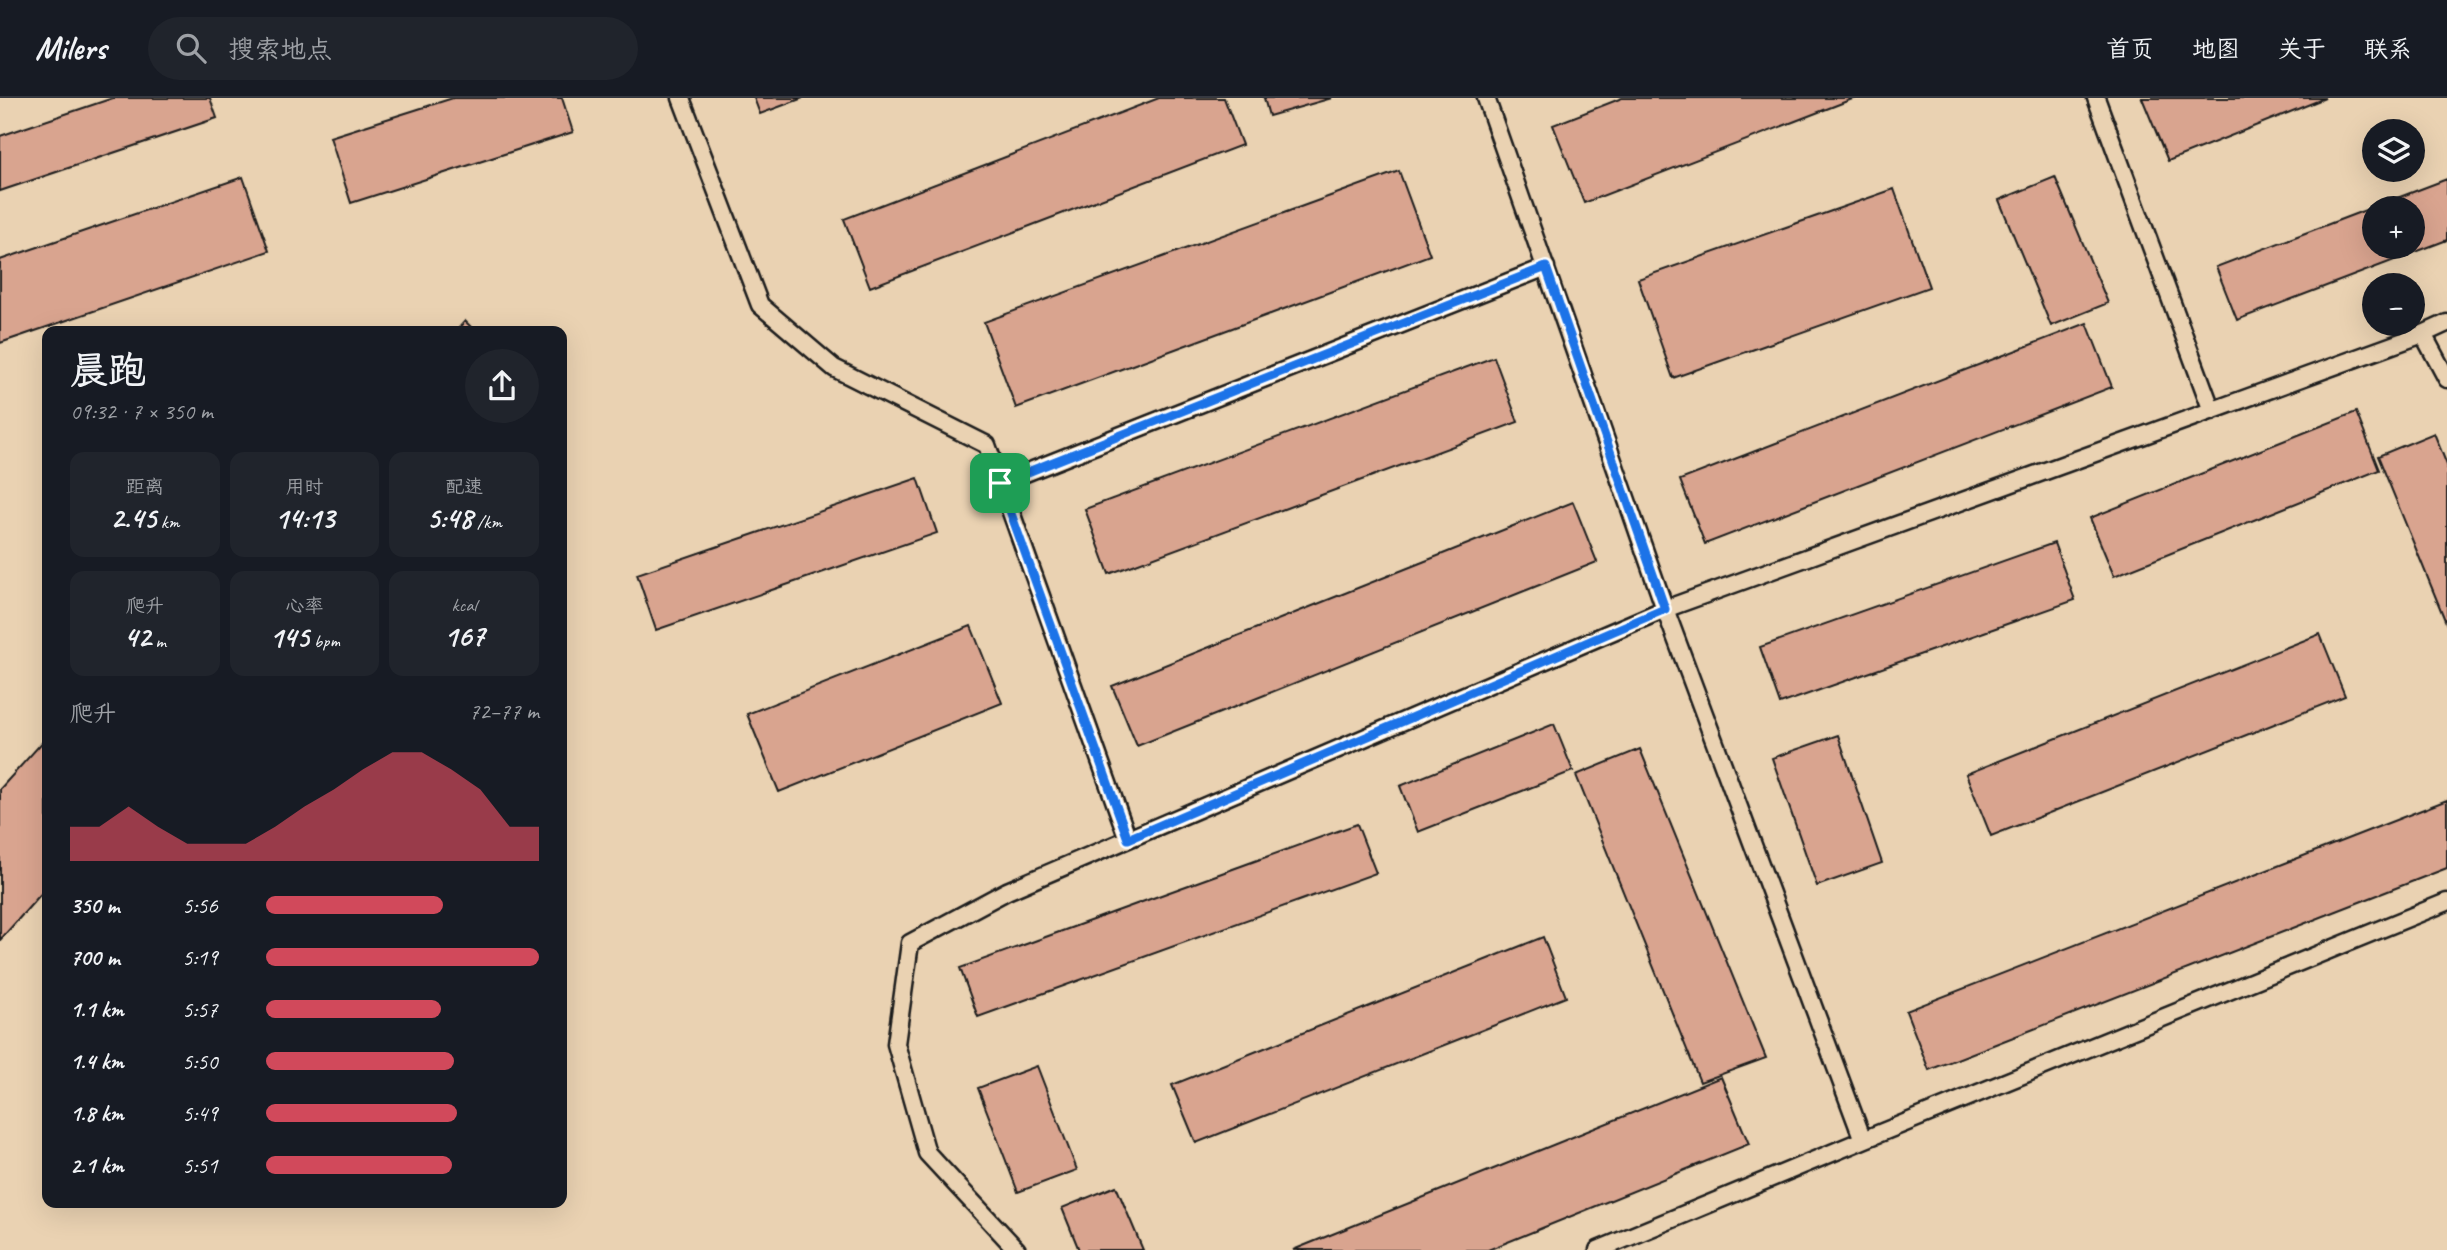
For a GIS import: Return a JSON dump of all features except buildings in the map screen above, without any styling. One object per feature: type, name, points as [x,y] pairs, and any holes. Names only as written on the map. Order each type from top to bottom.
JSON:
[{"type":"lane","points":[[681,98],[760,305],[834,368],[987,445],[1128,839]]},
{"type":"lane","points":[[1487,98],[1665,609],[1863,1140]]},
{"type":"lane","points":[[2096,98],[2212,411]]},
{"type":"lane","points":[[1000,483],[1546,267]]},
{"type":"lane","points":[[2425,333],[2447,323]]},
{"type":"lane","points":[[1017,1250],[927,1153],[896,1044],[909,943],[1007,891],[1665,609],[2418,336]]},
{"type":"lane","points":[[2424,336],[2447,379]]},
{"type":"lane","points":[[1598,1250],[2447,902]]},
{"type":"route","points":[[1546,267],[1665,609],[1128,839],[1000,483],[1546,267]]}]
